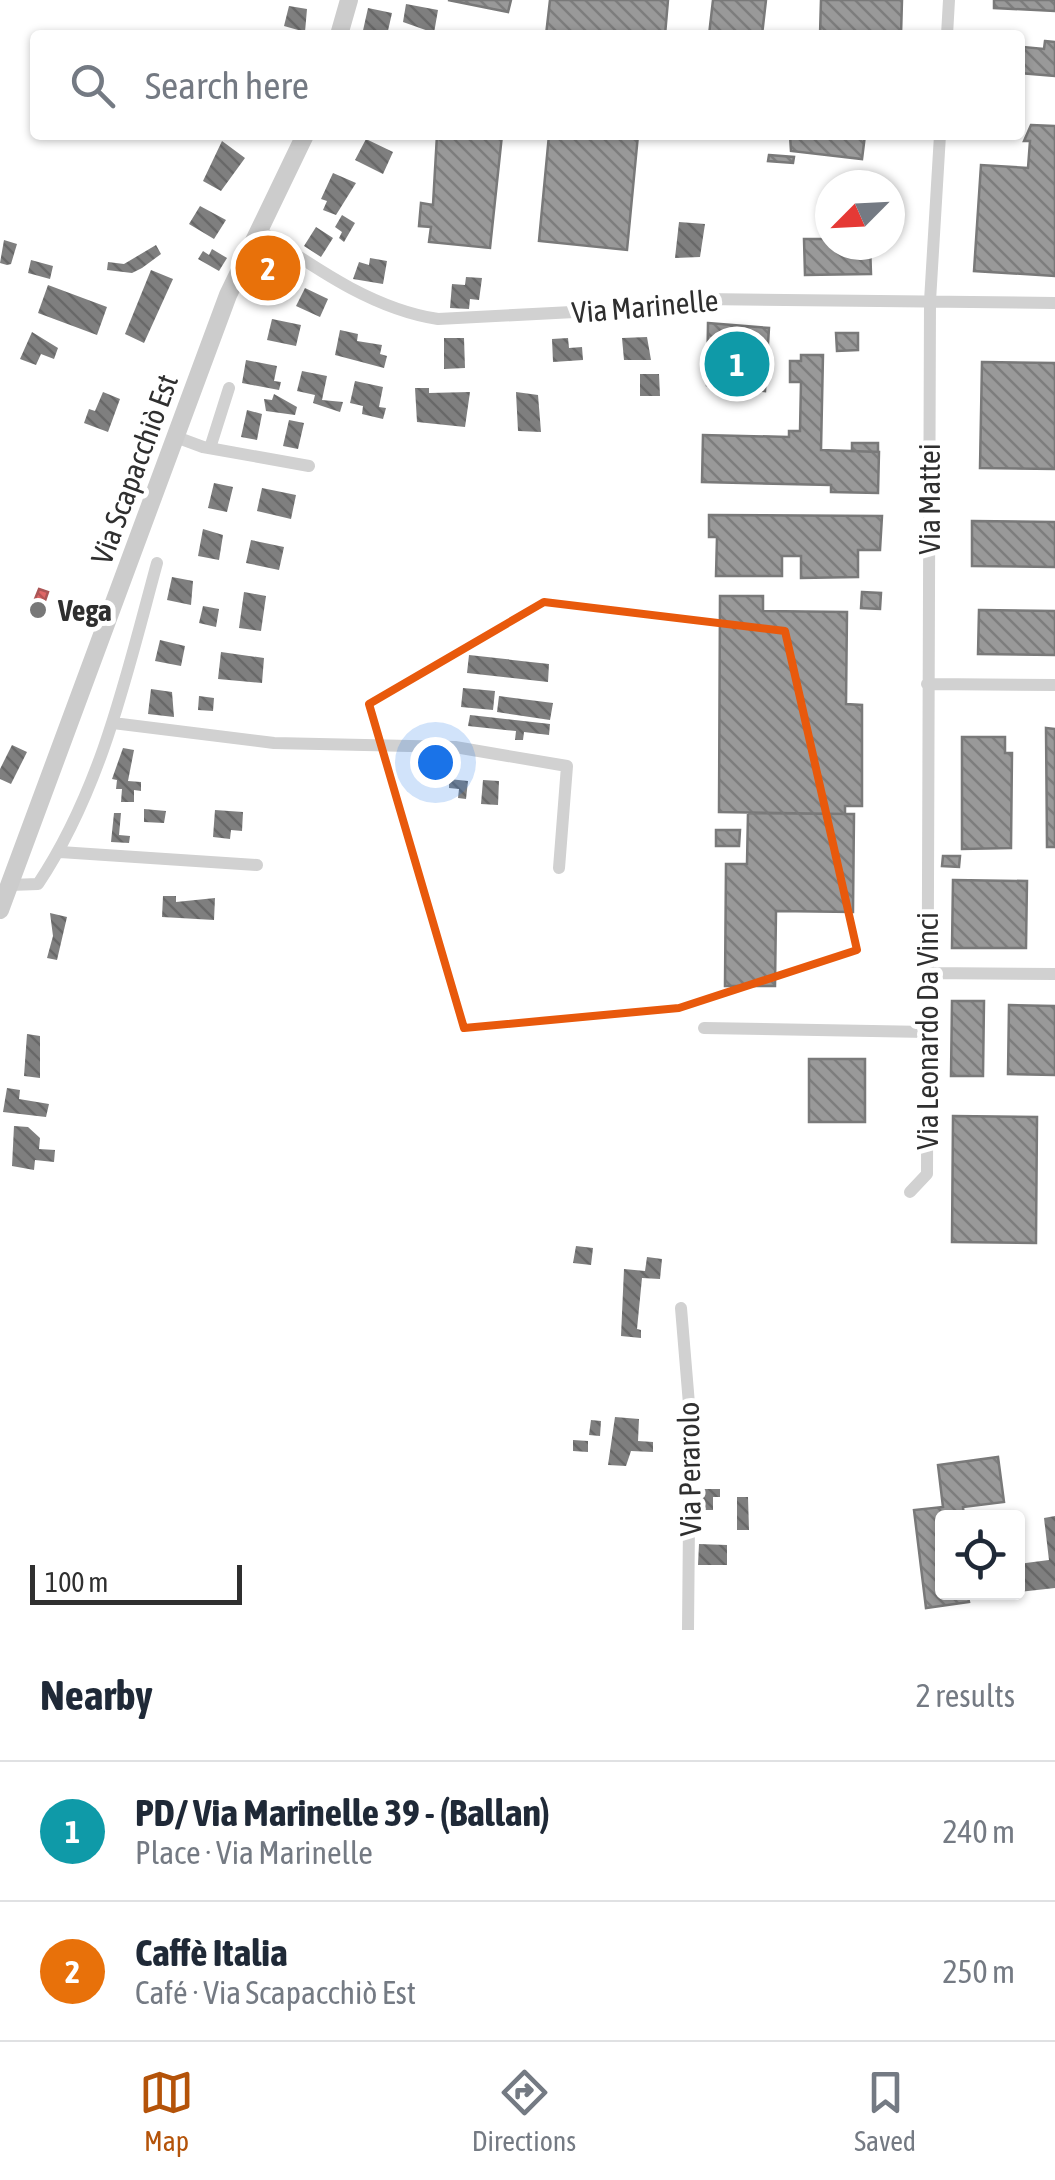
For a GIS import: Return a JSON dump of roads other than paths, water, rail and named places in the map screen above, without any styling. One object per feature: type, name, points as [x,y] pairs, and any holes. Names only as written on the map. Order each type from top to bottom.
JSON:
[{"type":"main road","points":[[340,30],[349,0]]},
{"type":"main road","name":"Via Scapacchiò Est","points":[[0,910],[228,295],[303,140]]},
{"type":"street","points":[[947,30],[949,0]]},
{"type":"street","name":"Via Mattei","points":[[926,863],[930,301],[940,140]]},
{"type":"street","name":"Via Marinelle","points":[[259,230],[365,297],[407,314],[438,319],[670,307],[701,299],[1055,303]]},
{"type":"street","points":[[210,448],[229,388]]},
{"type":"street","points":[[176,436],[210,448],[309,466]]},
{"type":"street","name":"Via Scapacchiò Est","points":[[10,885],[38,884],[60,852],[87,795],[113,723],[157,563]]},
{"type":"street","points":[[928,684],[1055,684]]},
{"type":"street","points":[[113,723],[274,744],[455,746],[567,766],[559,868]]},
{"type":"street","points":[[60,852],[257,865]]},
{"type":"street","name":"Via Leonardo Da Vinci","points":[[910,1192],[928,1174],[926,863]]},
{"type":"street","points":[[926,973],[1055,974]]},
{"type":"street","points":[[704,1028],[927,1032]]},
{"type":"street","name":"Via Perarolo","points":[[681,1308],[690,1416],[688,1630]]},
{"type":"place","name":"Caffè Italia","points":[[268,268]]},
{"type":"place","name":"PD/ Via Marinelle 39 - (Ballan)","points":[[737,364]]},
{"type":"place","name":"Vega","points":[[38,610]]}]
